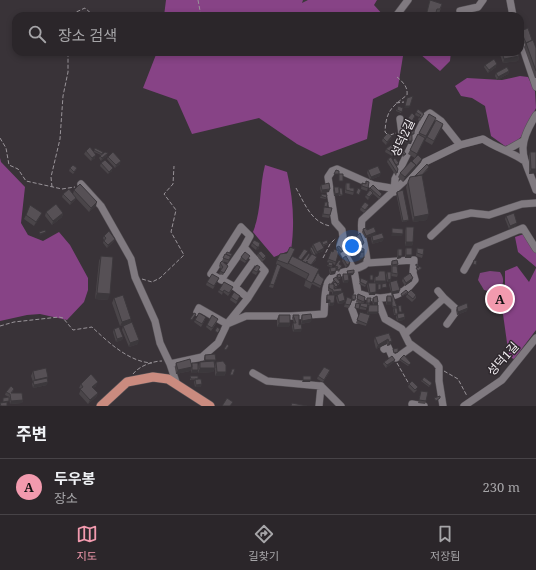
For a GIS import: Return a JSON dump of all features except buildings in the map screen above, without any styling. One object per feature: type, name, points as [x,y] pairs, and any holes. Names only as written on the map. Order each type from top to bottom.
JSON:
[{"type":"main road","points":[[101,406],[127,382],[153,377],[168,379],[210,406]]},
{"type":"street","points":[[399,12],[408,0]]},
{"type":"street","points":[[460,11],[478,7],[483,0]]},
{"type":"street","points":[[510,0],[512,12]]},
{"type":"street","points":[[524,51],[536,87]]},
{"type":"street","name":"성덕2길","points":[[394,192],[396,180],[426,116],[430,113],[441,120],[460,144]]},
{"type":"street","points":[[536,115],[523,141],[523,160],[536,190]]},
{"type":"street","points":[[400,119],[402,134],[416,137]]},
{"type":"street","points":[[227,324],[246,316],[324,314],[327,283],[330,278],[339,274],[363,268],[367,262],[366,246],[360,229],[362,220],[425,162],[460,144],[483,139],[495,147],[506,150],[523,160]]},
{"type":"street","points":[[506,150],[523,141]]},
{"type":"street","points":[[356,320],[352,309],[358,293],[354,270],[340,246],[342,234],[335,222],[331,185],[328,177],[332,171],[337,169],[373,185],[391,188],[394,192]]},
{"type":"street","points":[[81,184],[95,198],[111,222],[130,259],[135,276],[155,321],[160,343],[177,384]]},
{"type":"street","points":[[431,236],[450,218],[471,214],[488,215],[522,204],[536,204]]},
{"type":"street","points":[[221,280],[250,236],[241,227],[211,274],[221,280],[235,287],[248,298]]},
{"type":"street","points":[[464,270],[477,247],[523,228],[536,249]]},
{"type":"street","points":[[170,364],[202,356],[218,343],[227,324],[248,298],[265,271],[244,247]]},
{"type":"street","points":[[235,287],[255,259]]},
{"type":"street","points":[[358,293],[377,298],[398,296],[415,280],[413,273],[414,260],[367,262]]},
{"type":"street","points":[[438,291],[455,308],[448,324]]},
{"type":"street","points":[[377,298],[385,319],[402,329],[413,346],[436,362],[439,367],[442,406]]},
{"type":"street","points":[[405,334],[444,298]]},
{"type":"street","points":[[197,312],[199,308],[227,324]]},
{"type":"street","name":"성덕1길","points":[[467,404],[502,380],[536,338]]},
{"type":"street","points":[[384,349],[388,347],[392,356],[396,358],[413,346]]},
{"type":"street","points":[[254,373],[267,381],[321,386],[340,406]]},
{"type":"street","points":[[319,406],[321,386]]},
{"type":"street","points":[[412,404],[424,406]]},
{"type":"path","points":[[198,0],[200,12]]},
{"type":"path","points":[[76,12],[85,8],[90,12]]},
{"type":"path","points":[[52,187],[53,163],[60,139],[63,96],[68,72],[68,56]]},
{"type":"path","points":[[397,77],[403,83],[407,90],[407,94],[396,103],[389,112],[385,132],[390,136],[398,132],[402,134]]},
{"type":"path","points":[[396,103],[404,102]]},
{"type":"path","points":[[0,138],[6,148],[9,165],[18,169],[26,181],[52,187],[72,188],[81,184]]},
{"type":"path","points":[[135,276],[152,282],[160,278],[184,255],[171,232],[176,210],[164,194],[173,184],[174,166]]},
{"type":"path","points":[[296,188],[310,213],[316,220],[342,234],[333,240],[323,258]]},
{"type":"path","points":[[0,326],[14,322],[58,317],[63,318],[73,330],[92,328],[136,361],[152,363]]},
{"type":"path","points":[[396,358],[397,364],[409,384]]},
{"type":"path","points":[[127,382],[137,369],[152,363],[163,361],[170,364]]},
{"type":"path","points":[[439,367],[458,379],[467,404]]},
{"type":"shaded area","points":[[166,0],[377,0],[374,5],[380,12],[164,12]]},
{"type":"shaded area","points":[[155,56],[403,56],[398,87],[373,99],[367,139],[321,156],[297,144],[259,118],[192,134],[177,100],[143,88]]},
{"type":"shaded area","points":[[422,56],[451,56],[450,61],[440,71]]},
{"type":"shaded area","points":[[520,76],[528,77],[535,91],[536,108],[521,137],[513,144],[505,146],[491,136],[485,106],[472,98],[461,96],[455,86],[467,78],[502,80]]},
{"type":"shaded area","points":[[0,158],[1,162],[25,187],[21,223],[28,235],[43,241],[59,232],[70,245],[88,278],[88,290],[84,302],[67,320],[40,314],[27,315],[0,321]]},
{"type":"shaded area","points":[[265,165],[287,172],[292,201],[293,230],[291,250],[274,257],[253,232],[258,215]]},
{"type":"shaded area","points":[[524,234],[536,250],[536,267],[518,252],[515,237]]},
{"type":"shaded area","points":[[517,266],[529,282],[536,268],[536,330],[514,359],[509,357],[502,307],[505,295],[505,271]]},
{"type":"shaded area","points":[[490,271],[500,272],[503,281],[500,287],[493,291],[484,290],[478,280],[480,273]]},
{"type":"place","name":"두우봉","points":[[500,299]]}]
